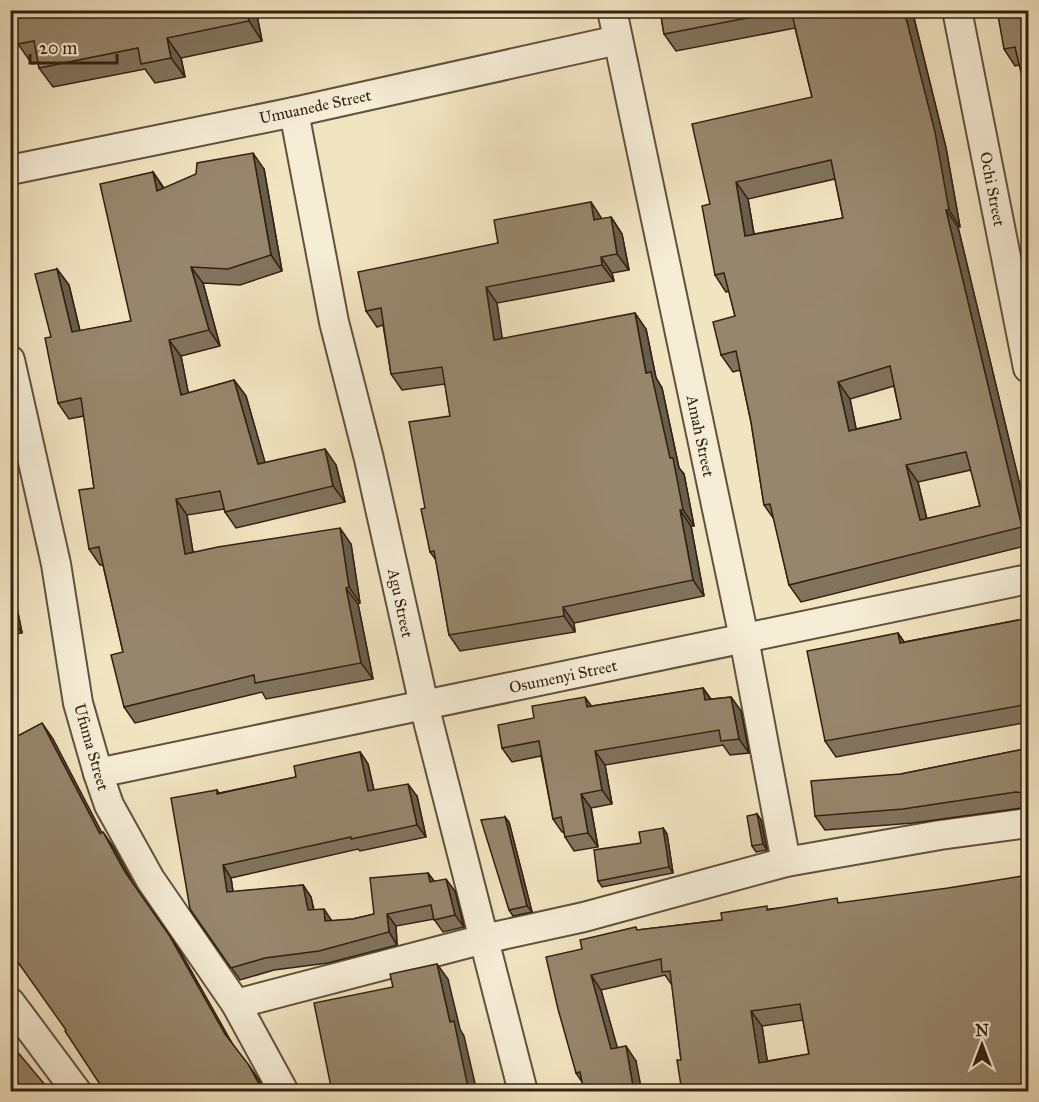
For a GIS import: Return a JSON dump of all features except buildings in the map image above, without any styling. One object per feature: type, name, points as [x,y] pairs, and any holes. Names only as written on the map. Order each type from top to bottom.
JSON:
[{"type":"street","name":"Amah Street","points":[[612,10],[744,639],[786,862]]},
{"type":"street","name":"Ochi Street","points":[[957,10],[1029,368]]},
{"type":"street","name":"Umuanede Street","points":[[10,170],[294,112],[618,40]]},
{"type":"street","name":"Agu Street","points":[[294,112],[334,322],[369,459],[424,705],[523,1092]]},
{"type":"street","name":"Ufuma Street","points":[[10,360],[56,564],[78,704],[109,805],[150,879],[236,1004],[284,1092]]},
{"type":"street","name":"Osumenyi Street","points":[[98,773],[1029,579]]},
{"type":"street","points":[[236,1004],[483,939],[584,917],[786,862],[940,835],[1029,823]]},
{"type":"street","points":[[10,1002],[77,1092]]}]
